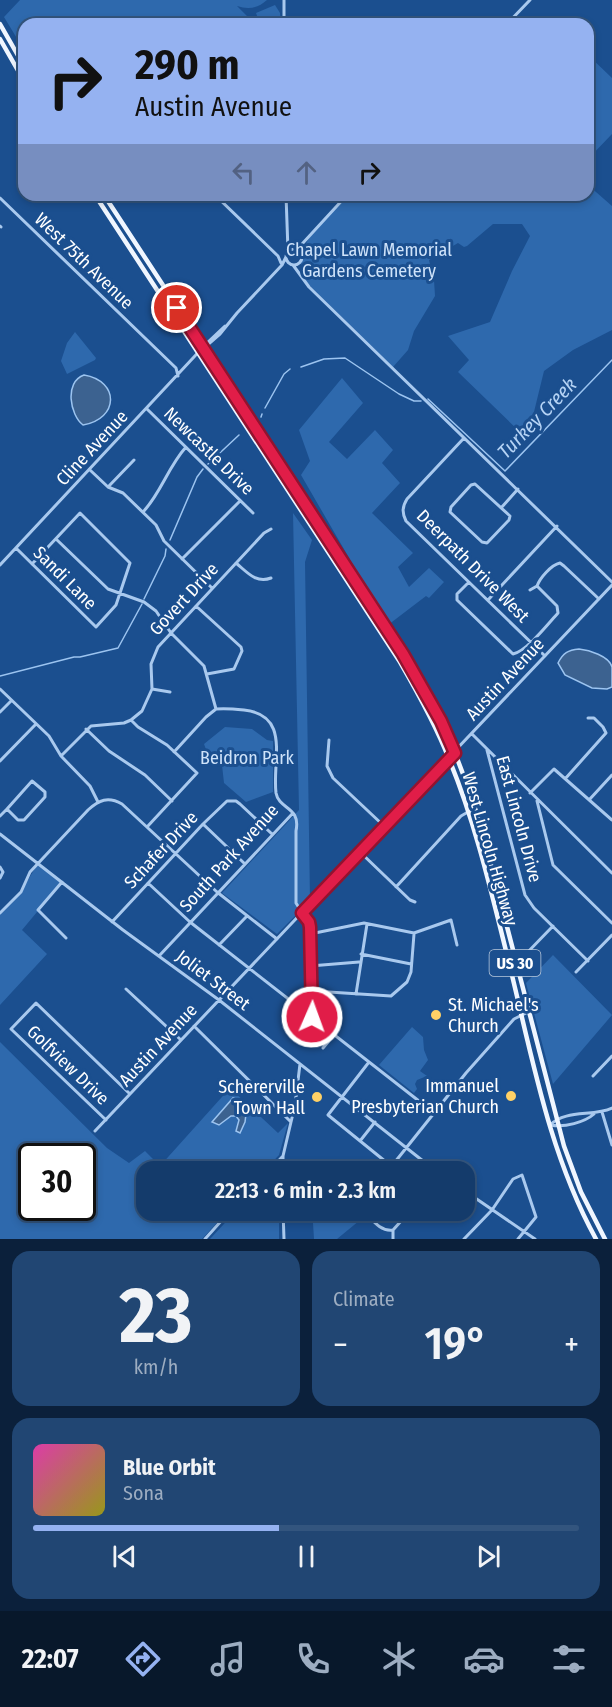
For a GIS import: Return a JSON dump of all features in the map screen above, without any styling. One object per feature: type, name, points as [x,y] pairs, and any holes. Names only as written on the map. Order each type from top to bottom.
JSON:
[{"type":"main road","points":[[0,24],[18,56]]},
{"type":"main road","points":[[0,39],[18,70]]},
{"type":"main road","name":"West Lincoln Highway","points":[[98,201],[400,662],[434,725],[449,758],[468,812],[550,1125],[569,1183],[596,1239]]},
{"type":"main road","name":"West Lincoln Highway","points":[[108,201],[403,654],[441,721],[475,808],[556,1119],[578,1184],[605,1239]]},
{"type":"street","points":[[284,0],[284,18]]},
{"type":"street","points":[[513,18],[530,0]]},
{"type":"street","name":"West 75th Avenue","points":[[0,198],[176,368]]},
{"type":"street","points":[[221,201],[278,256],[282,265],[299,262]]},
{"type":"street","points":[[286,201],[288,251],[286,257]]},
{"type":"street","points":[[288,251],[302,244],[341,201]]},
{"type":"street","points":[[287,236],[294,249],[300,253]]},
{"type":"street","points":[[301,276],[299,262],[302,244]]},
{"type":"street","points":[[278,256],[286,257],[309,287],[557,526],[612,584]]},
{"type":"street","name":"Cline Avenue","points":[[0,566],[215,339],[282,265],[286,257]]},
{"type":"street","points":[[178,376],[176,368],[185,369]]},
{"type":"street","name":"Newcastle Drive","points":[[147,409],[253,513]]},
{"type":"street","name":"Deerpath Drive West","points":[[464,438],[407,499],[403,512],[406,521],[545,656]]},
{"type":"street","points":[[142,512],[158,494],[173,464],[186,447]]},
{"type":"street","points":[[108,487],[134,460]]},
{"type":"street","points":[[90,470],[108,487],[123,493],[156,525],[164,541],[212,588]]},
{"type":"street","points":[[475,484],[501,508],[508,514],[509,520],[489,542],[484,543],[452,513],[451,507],[471,485],[475,484]]},
{"type":"street","points":[[501,508],[519,489]]},
{"type":"street","points":[[182,559],[240,500]]},
{"type":"street","points":[[32,564],[80,513],[130,563],[120,593]]},
{"type":"street","points":[[488,600],[557,526]]},
{"type":"street","name":"Govert Drive","points":[[131,720],[146,706],[152,689],[151,664],[154,654],[212,588],[264,533],[271,529]]},
{"type":"street","points":[[56,539],[102,584],[149,605],[171,633],[200,661],[207,674],[216,709],[174,752]]},
{"type":"street","name":"Sandi Lane","points":[[16,548],[96,627],[116,605],[120,593]]},
{"type":"street","points":[[236,563],[252,577],[260,580],[271,578]]},
{"type":"street","points":[[530,590],[537,586],[548,571],[560,563],[599,599]]},
{"type":"street","points":[[469,582],[457,594],[457,600],[513,654],[518,653],[531,642],[558,613],[559,609],[537,586]]},
{"type":"street","name":"Austin Avenue","points":[[95,1131],[455,753],[612,584]]},
{"type":"street","points":[[196,606],[241,647],[242,651],[234,669],[207,674]]},
{"type":"street","points":[[0,689],[49,736],[61,756],[84,778],[98,802]]},
{"type":"street","points":[[152,689],[170,692]]},
{"type":"street","points":[[0,712],[12,701]]},
{"type":"street","name":"South Park Avenue","points":[[159,956],[293,813],[276,794],[275,736],[272,724],[255,712],[216,709]]},
{"type":"street","points":[[565,779],[606,733],[594,718],[588,718]]},
{"type":"street","points":[[61,756],[91,726],[118,725],[131,720],[138,728],[174,752],[197,773],[147,827]]},
{"type":"street","points":[[0,761],[36,724]]},
{"type":"street","points":[[86,729],[109,751],[145,775],[172,801]]},
{"type":"street","points":[[472,734],[612,873]]},
{"type":"street","points":[[329,740],[327,766],[333,778],[384,826]]},
{"type":"street","name":"East Lincoln Drive","points":[[487,750],[525,896],[553,926]]},
{"type":"street","points":[[530,793],[554,769],[612,820]]},
{"type":"street","points":[[589,800],[612,775]]},
{"type":"street","points":[[0,816],[32,781],[46,794],[21,821],[7,809]]},
{"type":"street","points":[[0,913],[21,892],[30,872],[38,863],[98,802],[108,799],[122,804],[217,892],[277,939]]},
{"type":"street","points":[[537,800],[553,865],[612,923]]},
{"type":"street","name":"Schafer Drive","points":[[112,922],[222,805],[231,801],[240,804],[272,834]]},
{"type":"street","points":[[396,887],[468,812],[475,808]]},
{"type":"street","points":[[293,813],[297,821],[296,903],[309,922],[313,991],[312,1017]]},
{"type":"street","points":[[203,824],[245,864]]},
{"type":"street","name":"Joliet Street","points":[[0,834],[112,922],[219,1000],[423,1161]]},
{"type":"street","points":[[360,852],[415,903]]},
{"type":"street","points":[[0,867],[3,872],[0,878]]},
{"type":"street","points":[[62,882],[38,910],[66,938]]},
{"type":"street","points":[[148,883],[190,922],[433,1112]]},
{"type":"street","points":[[219,945],[247,916]]},
{"type":"street","points":[[310,934],[367,924],[414,933],[451,920],[457,945]]},
{"type":"street","points":[[356,994],[367,924]]},
{"type":"street","points":[[509,964],[523,957],[553,926],[588,961]]},
{"type":"street","points":[[313,991],[391,996],[407,982],[414,933]]},
{"type":"street","points":[[576,972],[612,935]]},
{"type":"street","points":[[361,954],[411,964]]},
{"type":"street","points":[[310,966],[360,962]]},
{"type":"street","points":[[126,989],[181,1041]]},
{"type":"street","name":"Golfview Drive","points":[[106,1120],[11,1029],[36,1003],[130,1094]]},
{"type":"street","points":[[396,1161],[433,1112],[490,1045],[514,1019],[528,1012]]},
{"type":"street","points":[[194,1026],[291,1122]]},
{"type":"street","points":[[323,1048],[334,1035]]},
{"type":"street","points":[[593,1076],[612,1056]]},
{"type":"street","points":[[369,1062],[328,1115],[386,1161]]},
{"type":"street","points":[[283,1161],[300,1064]]},
{"type":"street","points":[[550,1125],[559,1127],[589,1119],[594,1114],[612,1108]]},
{"type":"street","points":[[550,1125],[556,1119],[588,1112],[594,1114]]},
{"type":"street","points":[[602,1112],[612,1145]]},
{"type":"street","points":[[360,1141],[375,1122]]},
{"type":"street","points":[[278,1161],[283,1156]]},
{"type":"street","points":[[464,1239],[492,1210],[513,1179],[522,1175],[536,1217],[518,1239]]},
{"type":"street","points":[[475,1198],[535,1239]]},
{"type":"street","points":[[205,1239],[221,1221]]},
{"type":"street","points":[[283,1221],[284,1239]]},
{"type":"street","points":[[374,1221],[387,1231],[393,1230],[401,1221]]},
{"type":"street","points":[[393,1230],[393,1239]]},
{"type":"green space","points":[[20,0],[267,0],[253,8],[237,6],[249,18],[18,18],[18,40],[4,17]]},
{"type":"green space","points":[[275,5],[280,18],[258,18],[256,13]]},
{"type":"green space","points":[[594,61],[612,78],[612,134],[594,153]]},
{"type":"green space","name":"Chapel Lawn Memorial Gardens Cemetery","points":[[594,190],[612,206],[612,330],[573,350],[544,371],[532,420],[521,433],[458,372],[469,360],[448,336],[490,322],[530,236],[522,224],[493,224],[467,246],[464,247],[458,243],[429,260],[431,269],[429,275],[434,280],[435,296],[414,331],[408,350],[393,367],[306,282],[302,269],[302,256],[312,234],[343,201],[594,201]]},
{"type":"green space","points":[[75,332],[96,358],[67,374],[61,361],[67,343]]},
{"type":"green space","points":[[342,378],[363,403],[329,442],[347,459],[375,430],[393,450],[382,463],[400,483],[372,513],[413,553],[398,567],[409,587],[429,568],[444,582],[429,598],[426,596],[388,625],[301,475],[310,461],[299,430]]},
{"type":"green space","points":[[293,513],[312,540],[305,562],[310,901],[277,934],[222,893],[299,810]]},
{"type":"green space","name":"Beidron Park","points":[[225,727],[252,729],[267,740],[273,741],[273,792],[246,802],[224,783],[222,765],[208,755],[204,744]]},
{"type":"green space","points":[[38,863],[62,882],[22,930],[47,954],[0,1005],[0,913],[21,892]]},
{"type":"green space","points":[[553,955],[612,1015],[553,1084],[526,983]]},
{"type":"green space","points":[[412,1027],[423,1037],[428,1060],[420,1071],[427,1076],[417,1080],[415,1084],[417,1089],[414,1093],[379,1065]]},
{"type":"green space","points":[[0,1042],[107,1148],[129,1163],[145,1151],[155,1161],[136,1161],[136,1221],[219,1221],[202,1239],[0,1239]]},
{"type":"green space","points":[[230,1088],[278,1133],[288,1123],[279,1155],[273,1161],[164,1161]]},
{"type":"green space","points":[[227,1221],[279,1221],[279,1239],[210,1239]]},
{"type":"green space","points":[[314,1221],[359,1221],[337,1239],[314,1239]]},
{"type":"shaded area","points":[[84,375],[104,384],[109,392],[110,400],[109,408],[103,416],[83,425],[72,407],[71,391],[78,379]]},
{"type":"shaded area","points":[[579,649],[598,654],[610,663],[612,687],[592,688],[565,675],[558,663],[566,653]]},
{"type":"shaded area","points":[[233,1098],[247,1106],[245,1122],[240,1133],[236,1131],[239,1120],[236,1116],[231,1116],[219,1125],[212,1122]]},
{"type":"waterway","name":"Turkey Creek","points":[[301,367],[324,359],[345,358],[399,394],[414,401],[421,401]]},
{"type":"waterway","name":"Turkey Creek","points":[[428,399],[505,471],[612,360]]},
{"type":"waterway","name":"Turkey Creek","points":[[265,408],[284,374],[290,369]]},
{"type":"waterway","name":"Turkey Creek","points":[[208,464],[239,435]]},
{"type":"waterway","name":"Turkey Creek","points":[[170,540],[197,477],[203,469]]},
{"type":"waterway","name":"Turkey Creek","points":[[144,599],[165,556],[166,549]]},
{"type":"waterway","name":"Turkey Creek","points":[[0,676],[118,648],[142,604]]},
{"type":"place","name":"St. Michael's Church","points":[[436,1015]]},
{"type":"place","name":"Immanuel Presbyterian Church","points":[[511,1096]]},
{"type":"place","name":"Schererville Town Hall","points":[[317,1097]]},
{"type":"route","points":[[177,308],[403,654],[425,690],[455,753],[302,913],[310,927],[312,1017]]}]
